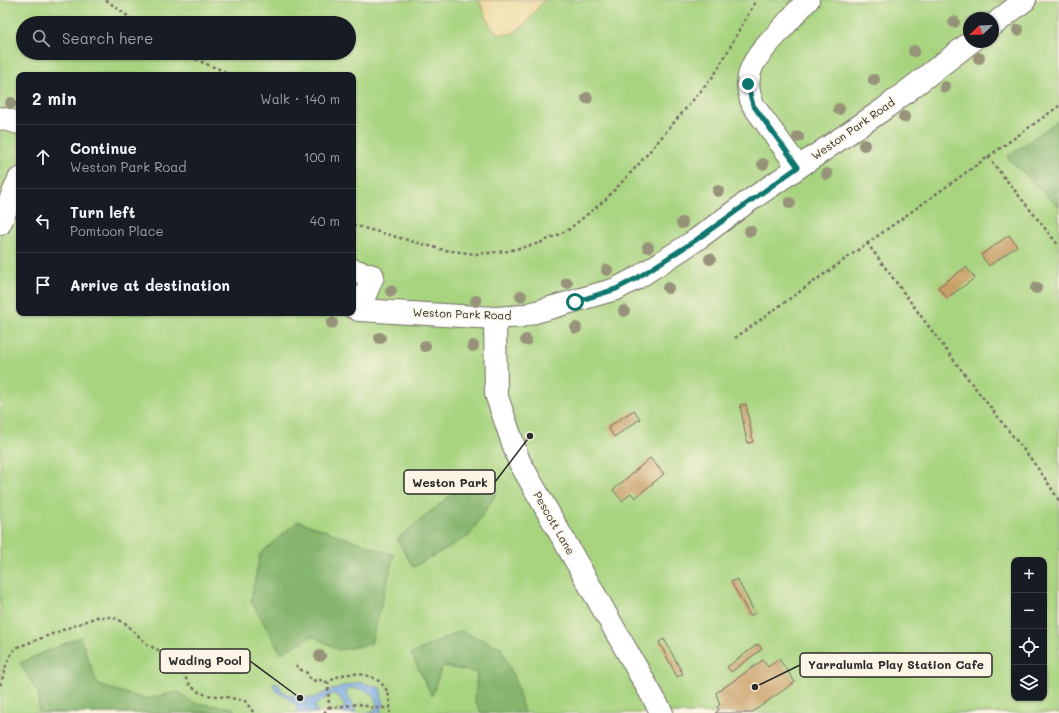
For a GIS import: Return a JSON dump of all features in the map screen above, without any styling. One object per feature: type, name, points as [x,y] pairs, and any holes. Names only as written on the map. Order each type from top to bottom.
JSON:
[{"type":"street","points":[[798,167],[753,105],[748,84],[751,69],[758,56],[808,0]]},
{"type":"street","points":[[999,20],[1025,0]]},
{"type":"street","name":"Weston Park Road","points":[[356,308],[495,318],[522,316],[616,289],[637,278],[696,240],[798,167],[884,109],[963,48]]},
{"type":"street","points":[[0,118],[16,122]]},
{"type":"street","points":[[0,224],[16,186]]},
{"type":"street","points":[[356,271],[373,276],[356,308]]},
{"type":"street","name":"Pescott Lane","points":[[495,318],[496,394],[519,461],[662,713]]},
{"type":"path","points":[[106,0],[128,16]]},
{"type":"path","points":[[356,226],[444,250],[476,254],[508,251],[540,244],[568,230],[610,195],[638,165],[715,74],[756,0]]},
{"type":"path","points":[[197,60],[226,72]]},
{"type":"path","points":[[735,338],[1059,106]]},
{"type":"path","points":[[988,157],[1059,246]]},
{"type":"path","points":[[867,243],[991,409],[1016,439],[1046,480],[1059,501]]},
{"type":"path","points":[[0,685],[9,658],[18,647],[97,618],[112,617],[125,623],[148,645],[174,658],[190,685],[197,692],[206,695],[245,701],[254,713]]},
{"type":"path","points":[[296,665],[299,669],[306,672],[310,680],[323,680],[328,683]]},
{"type":"path","points":[[328,683],[334,678],[348,673],[368,676],[379,681],[384,686],[390,699],[390,713]]},
{"type":"path","points":[[324,713],[329,707],[328,683]]},
{"type":"path","points":[[329,707],[364,704],[374,708],[389,708]]},
{"type":"green space","points":[[0,0],[1059,0],[1059,713],[0,713]]},
{"type":"green space","points":[[1059,120],[1059,207],[1007,157]]},
{"type":"green space","points":[[483,469],[497,492],[469,536],[413,567],[397,539]]},
{"type":"green space","points":[[298,521],[394,555],[371,644],[339,650],[313,636],[281,653],[251,601],[260,554]]},
{"type":"green space","points":[[460,631],[501,647],[517,686],[524,713],[482,713],[475,701],[477,673],[442,666],[432,696],[411,654]]},
{"type":"green space","points":[[80,637],[98,685],[145,699],[179,692],[194,703],[233,708],[236,713],[39,713],[38,693],[20,663]]},
{"type":"sand","points":[[479,0],[544,0],[525,25],[512,34],[499,34],[490,26]]},
{"type":"water","points":[[360,682],[380,688],[384,704],[380,713],[365,713],[375,711],[377,705],[375,697],[365,690],[348,688],[346,694],[352,702],[356,713],[339,713],[345,706],[337,695],[332,694],[319,702],[315,707],[318,713],[296,713],[297,707],[287,697],[276,691],[273,683],[277,684],[282,691],[288,694],[299,697],[315,698],[342,686]]},
{"type":"building","points":[[1009,235],[1017,246],[989,266],[981,255]]},
{"type":"building","points":[[966,267],[975,278],[947,298],[938,287]]},
{"type":"building","points":[[746,404],[753,442],[747,443],[740,405]]},
{"type":"building","points":[[634,410],[640,419],[614,437],[608,427]]},
{"type":"building","points":[[650,458],[664,474],[635,498],[631,493],[622,501],[613,490]]},
{"type":"building","points":[[737,579],[755,613],[750,616],[731,582]]},
{"type":"building","points":[[664,639],[683,674],[677,677],[659,642]]},
{"type":"building","points":[[758,644],[762,649],[731,672],[727,667]]},
{"type":"building","points":[[779,659],[795,682],[751,713],[715,713],[719,710],[717,707],[720,705],[716,693],[763,660],[768,667]]},
{"type":"place","name":"Weston Park","points":[[530,436]]},
{"type":"place","name":"Yarralumla Play Station Cafe","points":[[755,687]]},
{"type":"place","name":"Wading Pool","points":[[300,698]]},
{"type":"route","points":[[575,302],[616,289],[637,278],[696,240],[798,167],[753,105],[748,84]]}]
